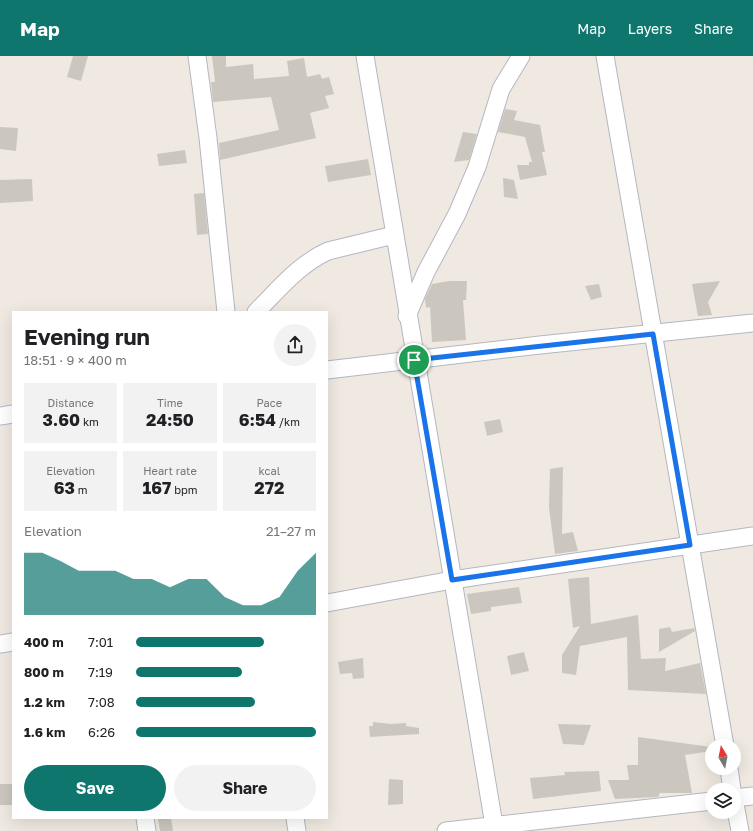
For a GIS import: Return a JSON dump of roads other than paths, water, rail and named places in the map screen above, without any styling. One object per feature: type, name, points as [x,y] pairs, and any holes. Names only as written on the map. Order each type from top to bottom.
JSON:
[{"type":"street","points":[[197,56],[208,138],[226,311]]},
{"type":"street","points":[[365,56],[414,360],[494,829]]},
{"type":"street","points":[[407,316],[426,272],[457,214],[477,167],[502,89],[521,56]]},
{"type":"street","points":[[604,56],[724,739]]},
{"type":"street","points":[[257,311],[298,270],[318,255],[328,251],[394,235]]},
{"type":"street","points":[[328,370],[753,323]]},
{"type":"street","points":[[0,416],[12,414]]},
{"type":"street","points":[[328,602],[452,580],[753,536]]},
{"type":"street","points":[[0,644],[12,642]]},
{"type":"street","points":[[741,797],[753,796]]},
{"type":"street","points":[[446,831],[494,829],[705,802]]},
{"type":"street","points":[[145,819],[147,831]]},
{"type":"street","points":[[295,819],[297,831]]},
{"type":"street","points":[[738,819],[740,831]]}]
